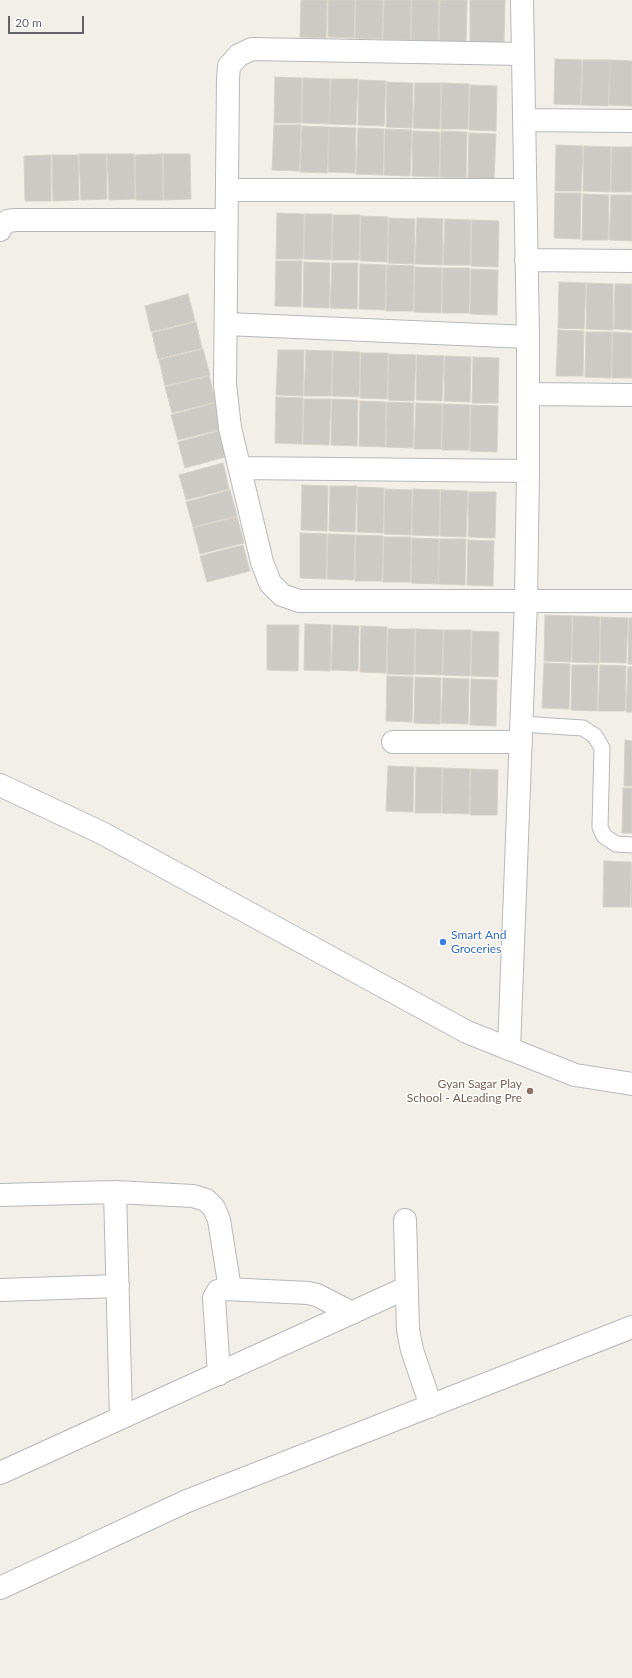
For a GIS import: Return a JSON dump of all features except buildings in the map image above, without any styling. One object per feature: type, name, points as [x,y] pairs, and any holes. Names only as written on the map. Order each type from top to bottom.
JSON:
[{"type":"street","points":[[509,1048],[526,601],[528,471],[528,336],[522,0]]},
{"type":"street","points":[[523,54],[252,49],[239,55],[229,66],[225,384],[230,428],[262,562],[270,583],[282,595],[299,601],[632,601]]},
{"type":"street","points":[[524,120],[632,121]]},
{"type":"street","points":[[227,190],[525,190]]},
{"type":"street","points":[[0,230],[2,225],[8,221],[15,220],[226,220]]},
{"type":"street","points":[[526,260],[632,261]]},
{"type":"street","points":[[226,324],[528,336]]},
{"type":"street","points":[[528,394],[632,395]]},
{"type":"street","points":[[240,468],[528,471]]},
{"type":"street","points":[[393,742],[521,733]]},
{"type":"street","points":[[0,785],[102,833],[467,1032],[575,1075],[632,1084]]},
{"type":"street","points":[[115,1192],[121,1418]]},
{"type":"street","points":[[0,1195],[115,1192],[194,1196],[206,1200],[214,1208],[219,1220],[230,1289]]},
{"type":"street","points":[[405,1220],[408,1330],[412,1350],[431,1406]]},
{"type":"street","points":[[0,1290],[118,1286]]},
{"type":"street","points":[[0,1473],[406,1288]]},
{"type":"street","points":[[219,1374],[214,1298],[218,1292],[230,1289],[308,1293],[317,1295],[352,1313]]},
{"type":"street","points":[[0,1588],[187,1501],[632,1327]]},
{"type":"lane","points":[[521,733],[583,728],[595,736],[602,748],[600,827],[604,836],[616,844],[632,845]]},
{"type":"place","name":"Smart And Groceries","points":[[443,942]]},
{"type":"place","name":"Gyan Sagar Play School - ALeading Pre","points":[[530,1091]]}]
